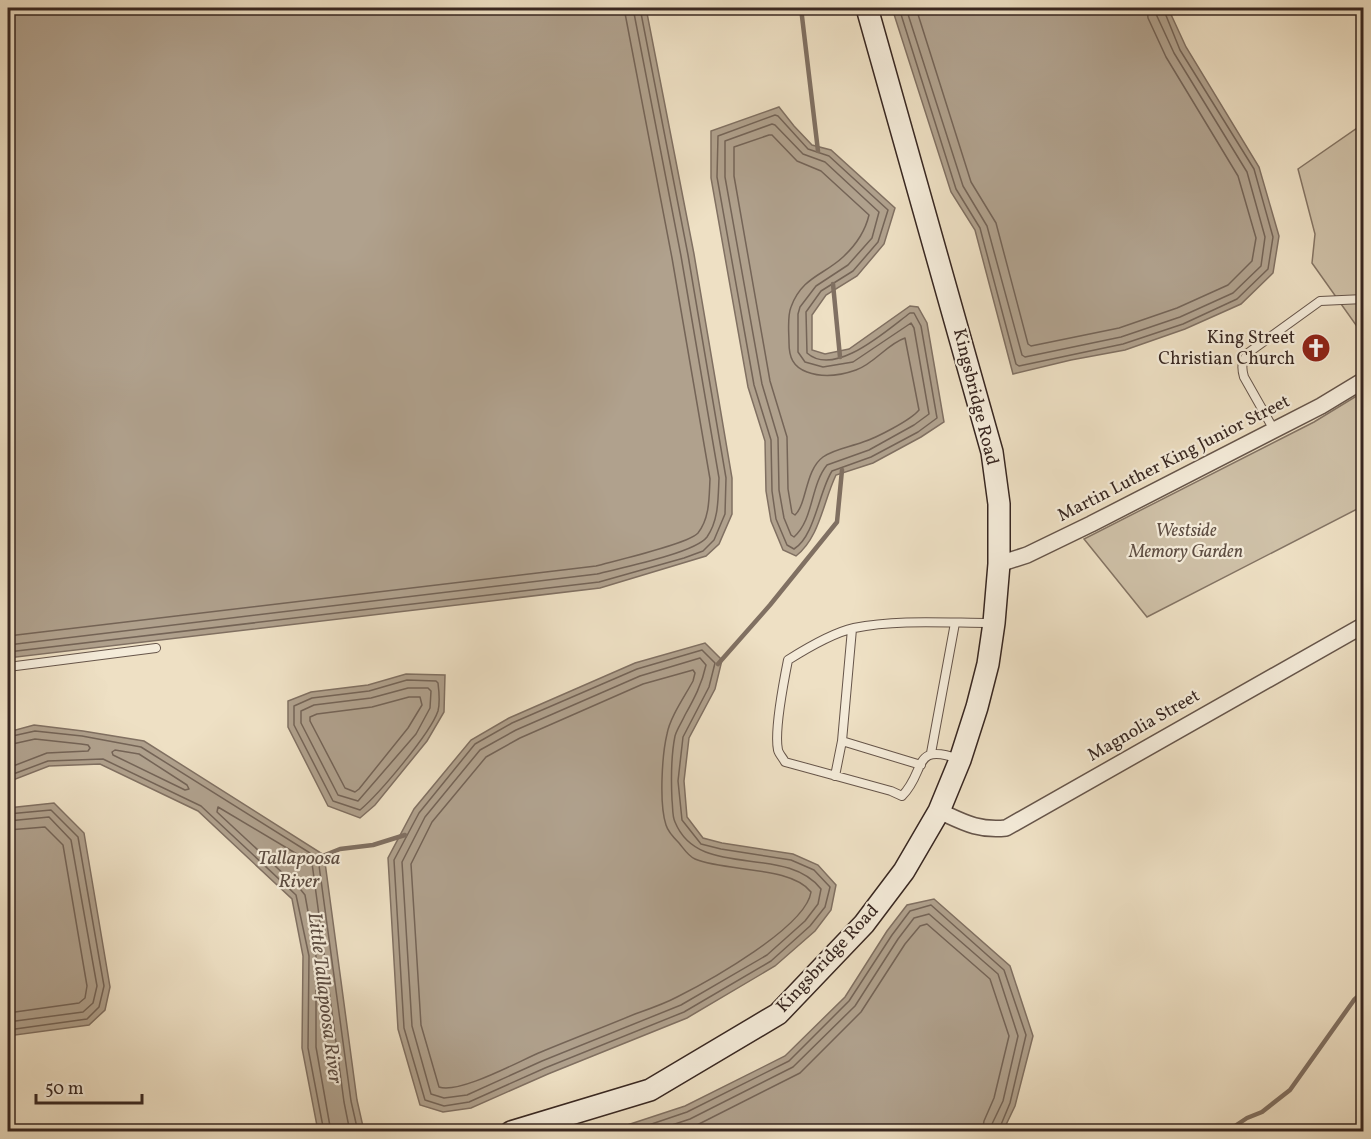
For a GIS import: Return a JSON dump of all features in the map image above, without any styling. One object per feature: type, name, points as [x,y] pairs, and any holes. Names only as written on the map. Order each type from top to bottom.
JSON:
[{"type":"street","name":"Kingsbridge Road","points":[[511,1131],[650,1090],[778,1014],[864,924],[904,871],[939,811],[960,760],[988,664],[999,564],[999,504],[986,423],[867,8]]},
{"type":"street","name":"Martin Luther King Junior Street","points":[[999,564],[1027,555],[1329,402],[1364,380]]},
{"type":"street","name":"Magnolia Street","points":[[939,811],[977,828],[990,830],[1006,828],[1364,625]]},
{"type":"lane","points":[[1274,430],[1244,377],[1243,361],[1248,353],[1320,301],[1364,298]]},
{"type":"lane","points":[[955,623],[931,753],[902,796],[785,762],[778,751],[780,712],[788,660],[802,651],[852,629],[917,623],[955,623],[994,623]]},
{"type":"lane","points":[[836,776],[842,741],[852,629]]},
{"type":"lane","points":[[8,667],[156,648]]},
{"type":"lane","points":[[842,741],[921,765]]},
{"type":"lane","points":[[931,753],[939,753],[960,760]]},
{"type":"green space","points":[[1363,124],[1363,335],[1312,263],[1315,234],[1298,169]]},
{"type":"green space","name":"Westside Memory Garden","points":[[1363,392],[1363,506],[1147,617],[1084,539],[1314,422]]},
{"type":"water","points":[[25,8],[646,8],[694,254],[732,478],[732,514],[719,544],[706,556],[600,588],[8,658],[8,19]]},
{"type":"water","points":[[892,8],[1168,8],[1186,47],[1259,167],[1279,236],[1273,273],[1241,304],[1185,329],[1125,350],[1013,374],[975,230],[951,192]]},
{"type":"water","points":[[779,107],[812,145],[831,150],[895,208],[884,244],[857,276],[826,295],[812,315],[812,350],[825,354],[849,349],[910,306],[918,307],[927,323],[944,422],[873,463],[836,475],[816,529],[811,539],[796,556],[783,550],[771,521],[766,491],[765,441],[748,387],[711,178],[711,131]]},
{"type":"water","points":[[705,643],[722,660],[715,689],[689,738],[684,781],[687,817],[703,838],[793,854],[818,865],[836,885],[831,910],[815,931],[775,966],[687,1018],[471,1108],[443,1112],[420,1105],[398,1029],[388,858],[414,809],[471,740],[509,718],[635,663]]},
{"type":"water","points":[[406,674],[445,675],[444,712],[427,741],[375,805],[360,818],[328,806],[288,727],[288,701],[311,692],[368,685]]},
{"type":"water","name":"Tallapoosa River","points":[[34,725],[144,741],[324,855],[357,1100],[364,1131],[318,1131],[302,1048],[303,956],[292,899],[198,811],[100,764],[49,766],[8,782],[8,732]]},
{"type":"water","points":[[54,803],[84,833],[110,987],[105,1010],[89,1025],[8,1036],[8,808]]},
{"type":"water","points":[[934,899],[1010,966],[1033,1036],[1015,1106],[1003,1131],[609,1131],[685,1106],[785,1056],[845,997],[887,931],[907,905]]},
{"type":"waterway","points":[[801,8],[818,151]]},
{"type":"waterway","points":[[833,284],[840,357]]},
{"type":"waterway","points":[[718,664],[770,605],[837,522],[842,470]]},
{"type":"waterway","points":[[320,857],[340,849],[373,845],[405,835]]},
{"type":"waterway","points":[[1226,1132],[1247,1118],[1262,1112],[1290,1090],[1354,1000],[1364,991]]},
{"type":"place","name":"King Street Christian Church","points":[[1316,348]]},
{"type":"water label","name":"Little Tallapoosa River","points":[[324,998]]}]
